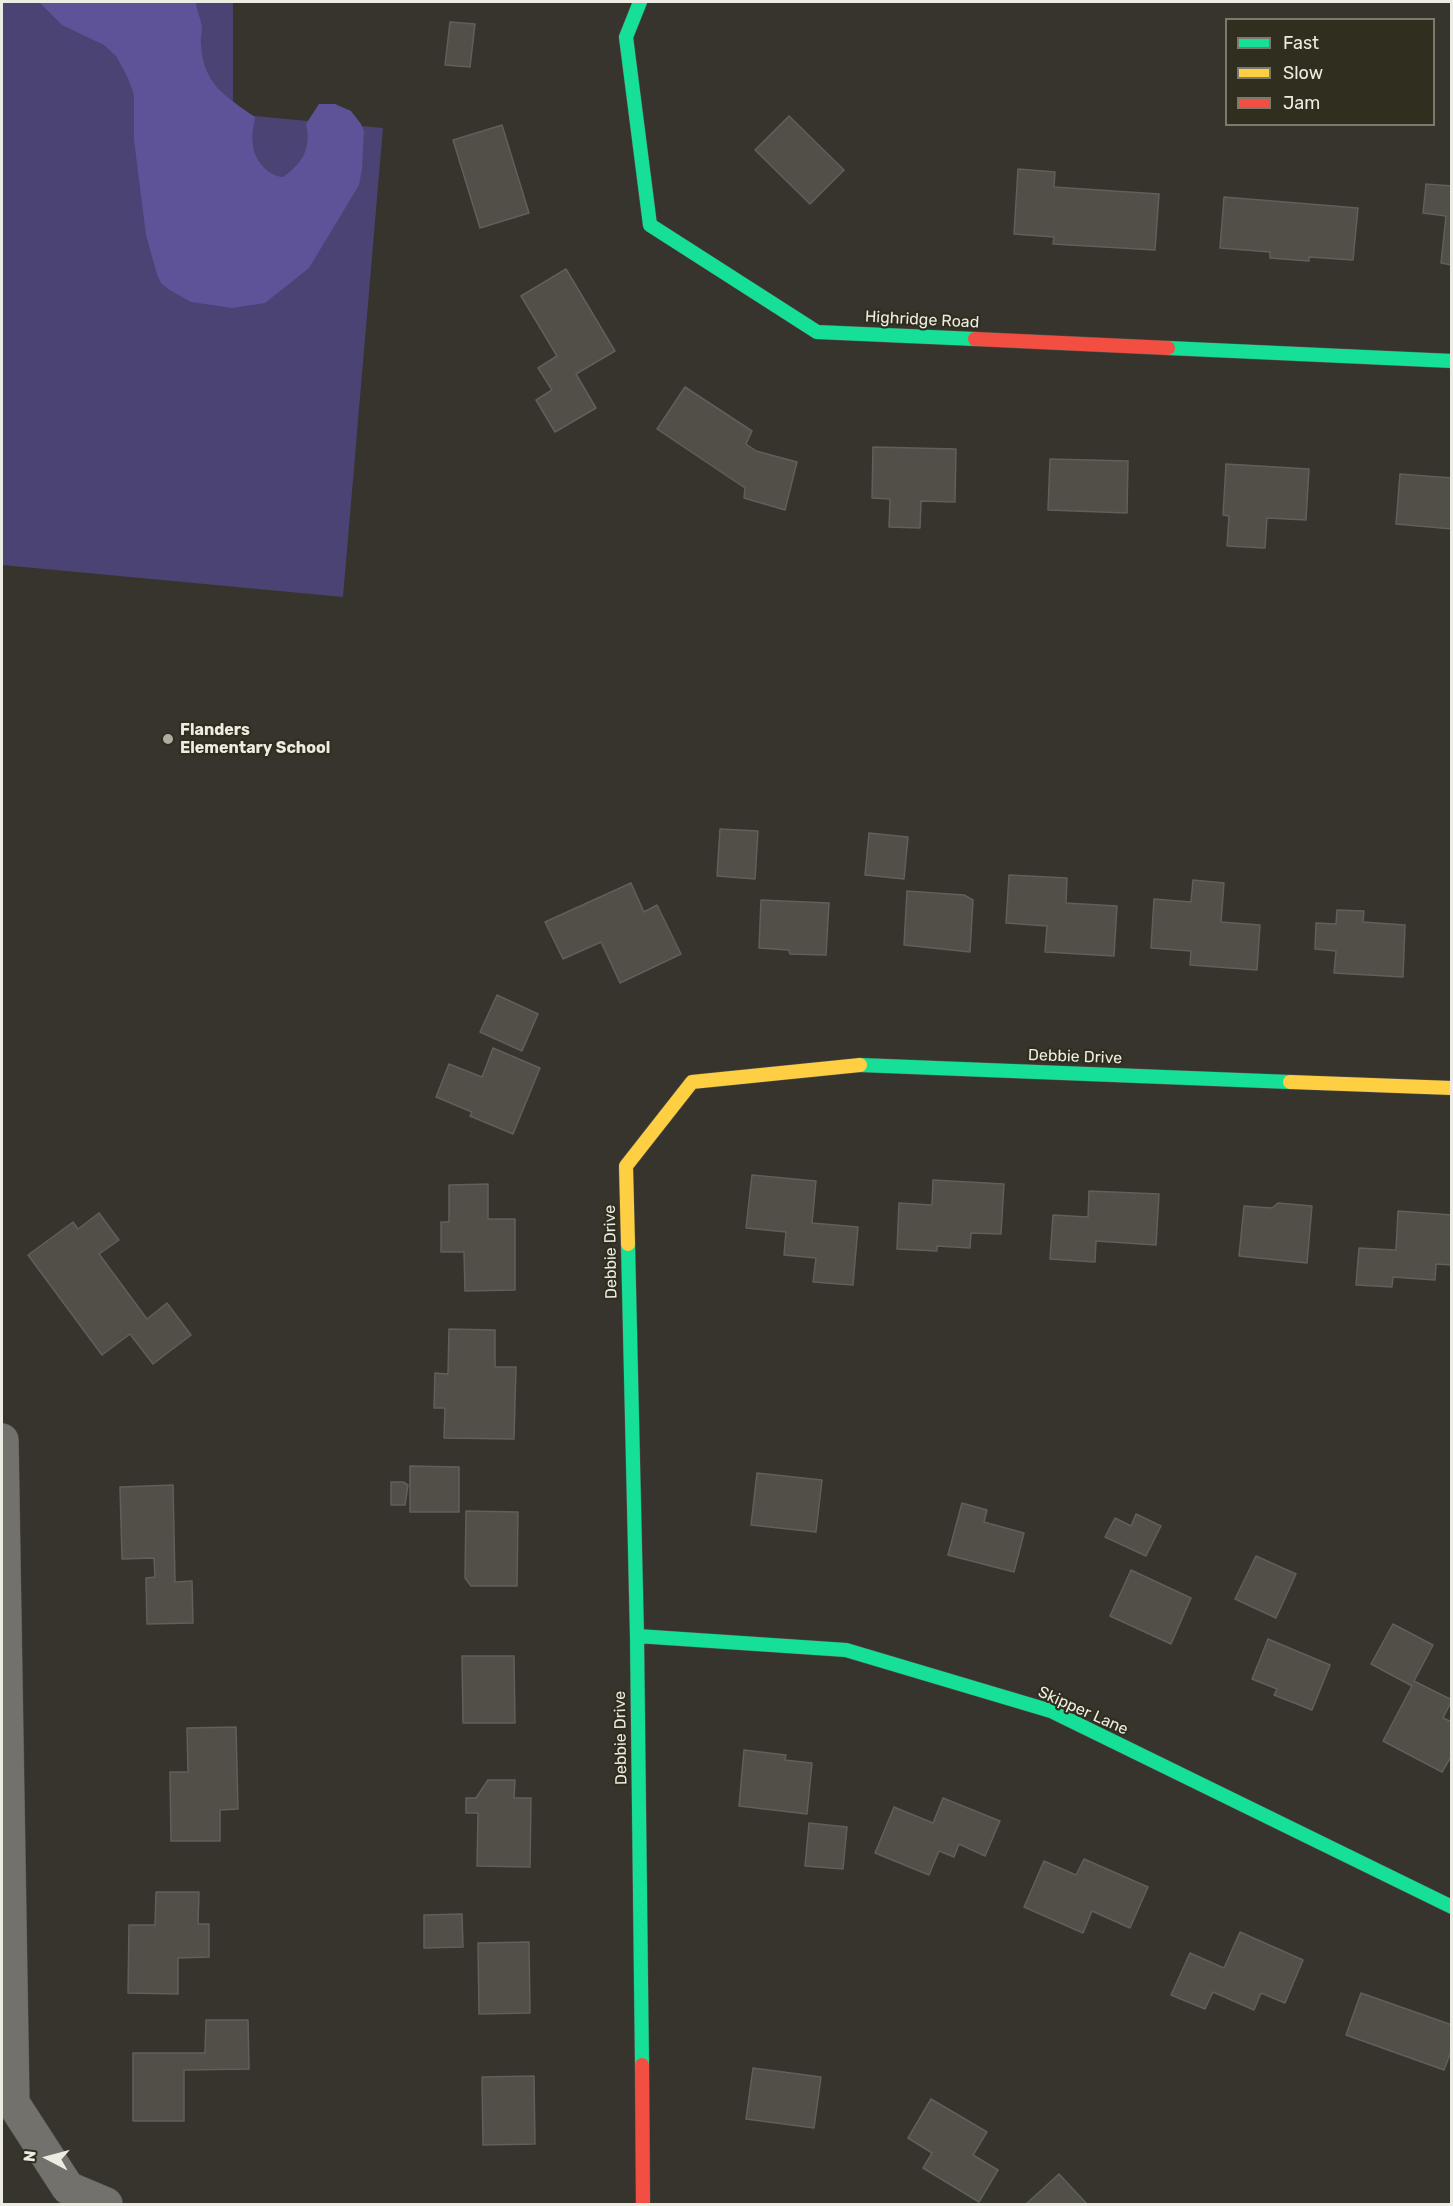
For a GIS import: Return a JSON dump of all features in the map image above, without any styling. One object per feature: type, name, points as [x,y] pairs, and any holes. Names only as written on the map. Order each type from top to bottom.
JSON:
[{"type":"street","name":"Highridge Road","points":[[640,2],[626,37],[650,225],[817,332],[1452,361]]},
{"type":"street","name":"Debbie Drive","points":[[643,2205],[637,1636],[626,1166],[692,1082],[862,1065],[1452,1088]]},
{"type":"street","points":[[2,1440],[13,2103],[68,2188],[106,2205]]},
{"type":"street","name":"Skipper Lane","points":[[637,1636],[846,1650],[1051,1711],[1452,1907]]},
{"type":"shaded area","points":[[2,2],[233,2],[233,114],[383,128],[343,597],[2,565]]},
{"type":"shaded area","points":[[39,2],[196,2],[202,26],[201,42],[206,69],[211,79],[225,95],[255,117],[252,138],[254,151],[263,166],[277,176],[283,177],[290,172],[304,155],[308,141],[306,124],[319,104],[335,104],[351,111],[364,131],[359,185],[309,268],[265,303],[232,308],[191,302],[161,283],[146,235],[134,140],[134,95],[128,78],[116,56],[104,45],[62,25]]},
{"type":"building","points":[[450,22],[475,24],[470,67],[445,65]]},
{"type":"building","points":[[789,116],[844,170],[810,204],[755,150]]},
{"type":"building","points":[[502,125],[529,213],[480,228],[453,140]]},
{"type":"building","points":[[1018,169],[1055,172],[1054,187],[1159,194],[1155,250],[1053,244],[1054,237],[1014,234]]},
{"type":"building","points":[[1426,184],[1452,186],[1452,265],[1441,263],[1446,216],[1423,213]]},
{"type":"building","points":[[1224,197],[1358,208],[1353,260],[1309,257],[1309,261],[1270,258],[1270,252],[1220,248]]},
{"type":"building","points":[[566,269],[615,351],[576,374],[596,408],[555,432],[536,400],[552,390],[538,368],[557,356],[521,296]]},
{"type":"building","points":[[685,387],[752,431],[746,444],[756,451],[797,462],[785,510],[744,498],[745,488],[657,429]]},
{"type":"building","points":[[873,447],[956,449],[955,502],[921,501],[920,528],[889,527],[890,499],[872,498]]},
{"type":"building","points":[[1050,459],[1128,461],[1127,513],[1048,510]]},
{"type":"building","points":[[1226,464],[1309,469],[1306,520],[1267,518],[1265,548],[1227,546],[1229,516],[1223,515]]},
{"type":"building","points":[[1400,474],[1452,478],[1452,529],[1396,524]]},
{"type":"building","points":[[720,829],[758,831],[755,879],[717,876]]},
{"type":"building","points":[[869,833],[908,837],[904,879],[865,875]]},
{"type":"building","points":[[1009,875],[1067,878],[1066,903],[1117,906],[1114,956],[1045,952],[1047,926],[1006,923]]},
{"type":"building","points":[[1193,880],[1224,883],[1221,922],[1260,925],[1257,970],[1190,965],[1191,951],[1151,948],[1154,899],[1191,902]]},
{"type":"building","points":[[631,883],[644,912],[657,905],[681,954],[620,983],[601,942],[563,959],[545,922]]},
{"type":"building","points":[[907,891],[964,895],[973,900],[970,952],[904,945]]},
{"type":"building","points":[[761,900],[829,903],[826,955],[790,954],[789,950],[759,948]]},
{"type":"building","points":[[1337,910],[1364,911],[1363,922],[1405,925],[1403,977],[1334,973],[1336,951],[1315,949],[1316,923],[1336,924]]},
{"type":"building","points":[[497,995],[538,1014],[522,1051],[480,1032]]},
{"type":"building","points":[[493,1048],[540,1068],[513,1134],[470,1116],[472,1112],[436,1097],[449,1064],[482,1077]]},
{"type":"building","points":[[752,1175],[816,1181],[812,1223],[858,1227],[853,1285],[813,1282],[816,1258],[784,1255],[786,1232],[746,1228]]},
{"type":"building","points":[[933,1180],[1004,1184],[1001,1234],[971,1233],[970,1248],[937,1246],[937,1251],[897,1249],[899,1203],[932,1205]]},
{"type":"building","points":[[488,1184],[488,1219],[515,1219],[515,1290],[465,1291],[464,1252],[441,1252],[441,1222],[449,1222],[449,1185]]},
{"type":"building","points":[[1089,1191],[1159,1194],[1156,1245],[1096,1241],[1095,1262],[1050,1259],[1053,1215],[1088,1217]]},
{"type":"building","points":[[1278,1203],[1312,1206],[1307,1263],[1239,1256],[1244,1206],[1272,1208]]},
{"type":"building","points":[[1398,1211],[1452,1215],[1452,1265],[1436,1264],[1435,1280],[1393,1277],[1392,1287],[1356,1285],[1359,1248],[1396,1250]]},
{"type":"building","points":[[99,1213],[119,1240],[99,1254],[147,1319],[167,1303],[191,1335],[153,1364],[130,1334],[102,1355],[28,1255],[73,1222],[78,1229]]},
{"type":"building","points":[[449,1329],[495,1330],[495,1367],[516,1367],[514,1439],[444,1438],[445,1408],[434,1408],[435,1373],[448,1374]]},
{"type":"building","points":[[410,1466],[459,1467],[459,1512],[410,1512]]},
{"type":"building","points":[[757,1473],[822,1480],[816,1532],[751,1525]]},
{"type":"building","points":[[391,1482],[403,1482],[408,1485],[405,1505],[391,1505]]},
{"type":"building","points":[[173,1485],[175,1582],[192,1581],[193,1623],[147,1624],[146,1578],[155,1577],[154,1558],[122,1559],[120,1487]]},
{"type":"building","points":[[962,1503],[987,1510],[984,1522],[1024,1533],[1014,1572],[948,1555]]},
{"type":"building","points":[[466,1511],[518,1512],[517,1586],[471,1586],[465,1578]]},
{"type":"building","points":[[1136,1514],[1161,1526],[1146,1556],[1105,1537],[1115,1518],[1131,1526]]},
{"type":"building","points":[[1256,1556],[1296,1574],[1276,1618],[1235,1599]]},
{"type":"building","points":[[1131,1570],[1191,1598],[1171,1644],[1110,1616]]},
{"type":"building","points":[[1393,1624],[1433,1645],[1414,1681],[1452,1700],[1443,1718],[1452,1722],[1452,1755],[1442,1772],[1383,1741],[1412,1686],[1371,1664]]},
{"type":"building","points":[[1268,1639],[1330,1665],[1312,1710],[1274,1695],[1277,1689],[1252,1679]]},
{"type":"building","points":[[462,1656],[514,1656],[515,1723],[463,1723]]},
{"type":"building","points":[[236,1727],[238,1809],[220,1810],[220,1841],[171,1841],[170,1772],[188,1772],[187,1728]]},
{"type":"building","points":[[744,1750],[786,1755],[785,1760],[812,1763],[807,1814],[739,1806]]},
{"type":"building","points":[[488,1780],[515,1780],[514,1798],[531,1798],[530,1867],[477,1866],[478,1813],[466,1813],[466,1798],[476,1798]]},
{"type":"building","points":[[943,1798],[1000,1821],[985,1856],[959,1844],[954,1857],[939,1851],[929,1875],[875,1853],[894,1807],[933,1823]]},
{"type":"building","points":[[809,1823],[847,1827],[843,1869],[805,1866]]},
{"type":"building","points":[[1084,1859],[1148,1887],[1130,1928],[1092,1911],[1083,1933],[1024,1907],[1044,1861],[1076,1875]]},
{"type":"building","points":[[156,1892],[199,1892],[198,1924],[209,1924],[209,1957],[178,1958],[178,1994],[128,1993],[129,1925],[155,1925]]},
{"type":"building","points":[[462,1914],[463,1947],[424,1948],[424,1915]]},
{"type":"building","points":[[1240,1932],[1303,1960],[1285,2003],[1261,1993],[1254,2010],[1213,1992],[1205,2009],[1171,1995],[1190,1953],[1224,1968]]},
{"type":"building","points":[[529,1942],[530,2013],[479,2014],[478,1943]]},
{"type":"building","points":[[1361,1993],[1452,2025],[1452,2049],[1444,2070],[1346,2035]]},
{"type":"building","points":[[206,2020],[248,2020],[249,2069],[184,2070],[184,2121],[133,2121],[133,2053],[205,2053]]},
{"type":"building","points":[[753,2068],[821,2077],[814,2128],[746,2119]]},
{"type":"building","points":[[534,2076],[535,2144],[483,2145],[482,2077]]},
{"type":"building","points":[[931,2099],[987,2132],[973,2155],[998,2170],[979,2202],[923,2168],[932,2153],[908,2138]]},
{"type":"building","points":[[1059,2174],[1087,2204],[1026,2204]]},
{"type":"traffic: fast","points":[[640,2],[626,37],[650,225],[817,332],[975,339]]},
{"type":"traffic: fast","points":[[1168,348],[1452,361]]},
{"type":"traffic: fast","points":[[860,1065],[1290,1082]]},
{"type":"traffic: fast","points":[[628,1244],[637,1636],[642,2065]]},
{"type":"traffic: fast","points":[[637,1636],[846,1650],[1051,1711],[1452,1907]]},
{"type":"traffic: slow","points":[[628,1244],[626,1166],[692,1082],[860,1065]]},
{"type":"traffic: slow","points":[[1290,1082],[1452,1088]]},
{"type":"traffic: jam","points":[[975,339],[1168,348]]},
{"type":"traffic: jam","points":[[642,2065],[643,2204]]},
{"type":"place","name":"Flanders Elementary School","points":[[168,739]]}]
